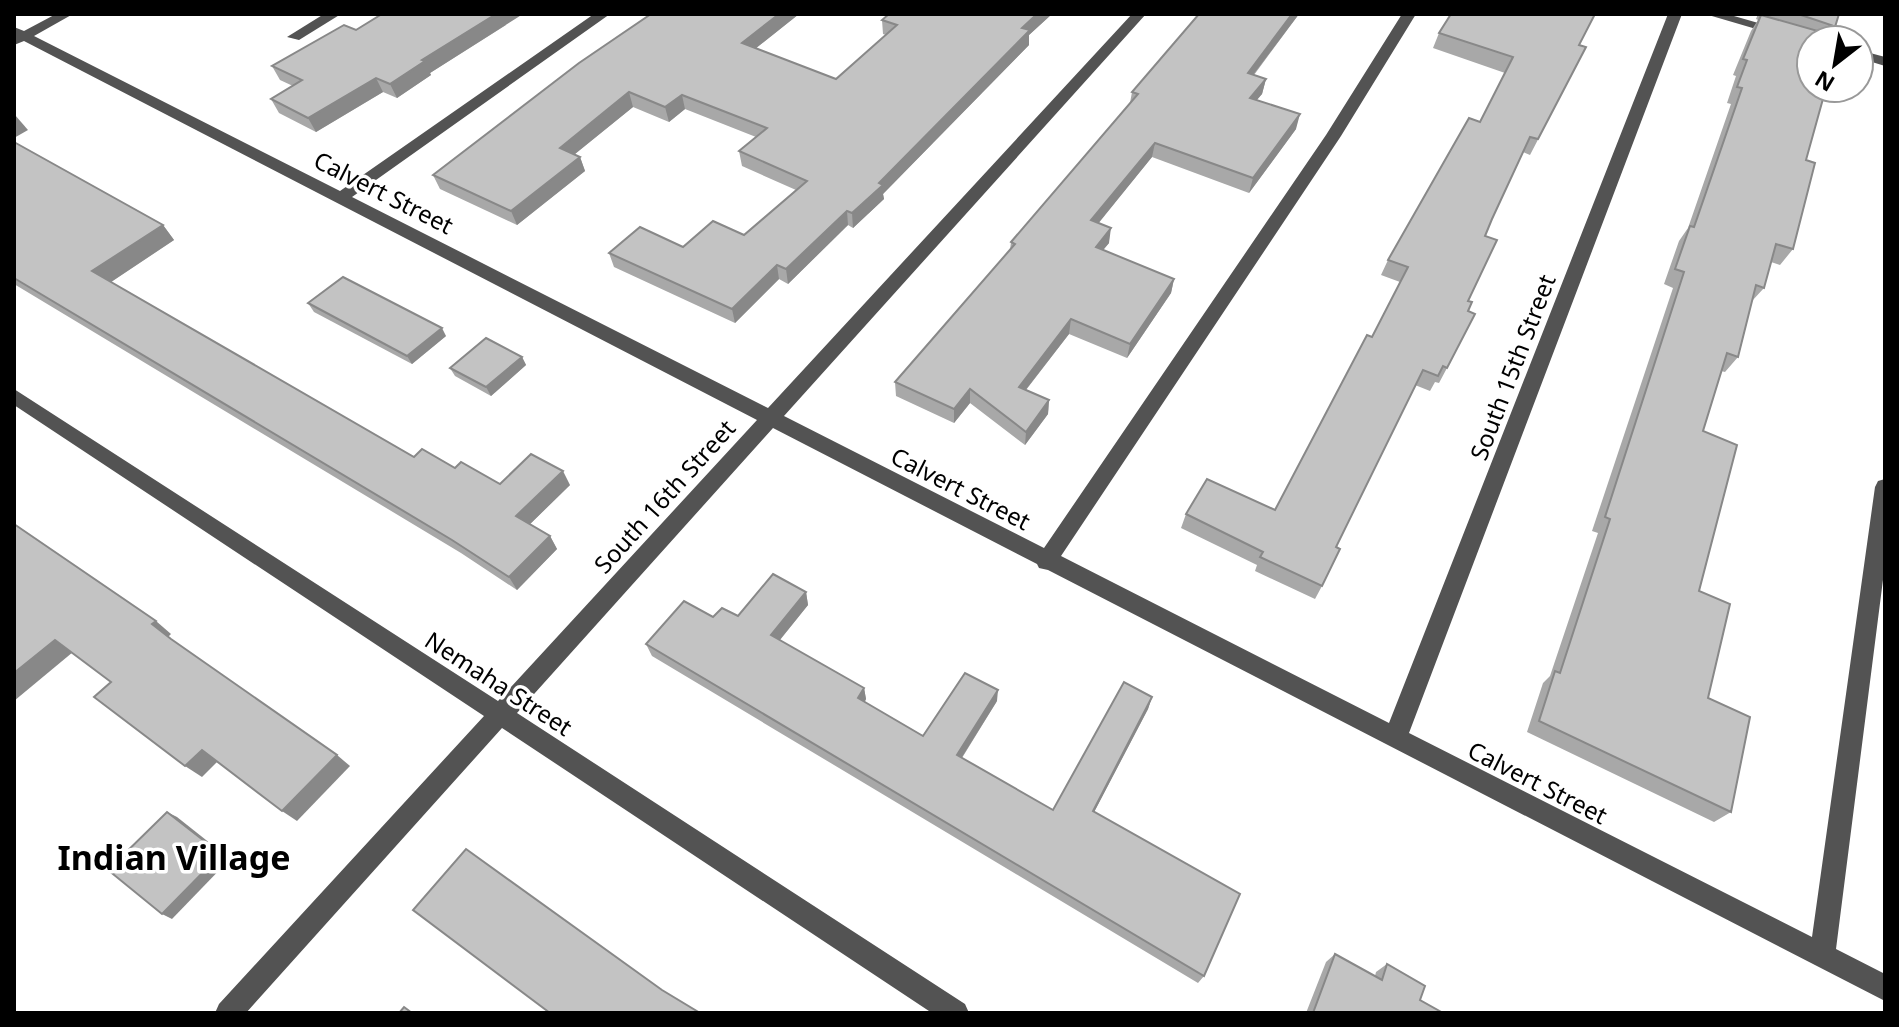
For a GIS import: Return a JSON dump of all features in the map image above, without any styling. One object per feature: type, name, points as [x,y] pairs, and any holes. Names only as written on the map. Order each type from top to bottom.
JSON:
[{"type":"street","points":[[17,36],[66,14]]},
{"type":"street","points":[[294,37],[334,14]]},
{"type":"street","points":[[340,198],[603,14]]},
{"type":"street","name":"South 16th Street","points":[[228,1013],[1139,14]]},
{"type":"street","points":[[1046,562],[1333,136],[1409,14]]},
{"type":"street","name":"South 15th Street","points":[[1395,738],[1675,14]]},
{"type":"street","points":[[1712,14],[1795,37]]},
{"type":"street","name":"Calvert Street","points":[[17,36],[1885,988]]},
{"type":"street","name":"Nemaha Street","points":[[14,396],[956,1013]]},
{"type":"street","points":[[1822,956],[1885,487]]},
{"type":"building","points":[[382,14],[496,14],[390,84],[376,78],[308,118],[271,99],[302,80],[272,66],[344,25],[356,30]]},
{"type":"building","points":[[651,14],[779,14],[742,43],[836,79],[897,25],[882,20],[889,14],[1037,14],[1022,28],[1030,30],[879,183],[883,185],[852,213],[847,211],[786,269],[777,265],[732,309],[609,253],[640,227],[683,247],[713,221],[744,235],[807,181],[739,151],[767,128],[682,95],[665,107],[629,92],[560,148],[580,157],[511,211],[433,175],[579,63]]},
{"type":"building","points":[[1199,14],[1292,14],[1248,73],[1266,79],[1250,98],[1300,114],[1253,178],[1155,143],[1091,220],[1111,228],[1096,247],[1174,279],[1130,344],[1071,319],[1019,387],[1049,400],[1026,432],[970,389],[954,409],[895,382],[1015,244],[1011,242],[1138,94],[1132,92]]},
{"type":"building","points":[[1451,14],[1595,14],[1579,45],[1586,47],[1538,139],[1530,137],[1485,236],[1497,240],[1468,301],[1472,302],[1468,311],[1475,314],[1447,368],[1443,366],[1438,376],[1423,370],[1336,547],[1340,549],[1322,586],[1260,557],[1263,552],[1186,514],[1207,479],[1275,510],[1367,335],[1372,337],[1408,267],[1388,260],[1469,118],[1480,122],[1513,57],[1439,33]]},
{"type":"building","points":[[1798,14],[1839,14],[1836,24]]},
{"type":"building","points":[[1761,15],[1795,25],[1795,104],[1822,104],[1806,160],[1815,163],[1793,249],[1776,244],[1764,288],[1756,285],[1738,357],[1727,353],[1703,431],[1737,445],[1699,591],[1730,604],[1708,698],[1750,717],[1731,812],[1539,721],[1555,671],[1560,673],[1610,519],[1605,517],[1684,272],[1675,269],[1690,226],[1694,227],[1742,88],[1737,87],[1747,60],[1743,59]]},
{"type":"building","points":[[14,142],[163,225],[92,271],[414,457],[422,449],[455,468],[461,462],[500,484],[531,454],[563,471],[516,516],[550,536],[509,577],[14,278]]},
{"type":"building","points":[[343,277],[442,328],[407,356],[308,303]]},
{"type":"building","points":[[486,338],[522,357],[486,387],[450,368]]},
{"type":"building","points":[[14,524],[156,621],[152,624],[171,639],[337,755],[282,811],[202,750],[185,766],[94,697],[111,682],[55,640],[14,673]]},
{"type":"building","points":[[773,574],[806,592],[771,635],[864,688],[858,698],[923,736],[965,673],[998,690],[957,755],[1053,810],[1124,682],[1152,697],[1093,811],[1240,894],[1204,976],[646,644],[684,601],[713,617],[722,608],[738,616]]},
{"type":"building","points":[[167,812],[221,854],[162,914],[108,870]]},
{"type":"building","points":[[466,849],[662,990],[700,1013],[550,1013],[413,910]]},
{"type":"building","points":[[1335,954],[1382,980],[1387,964],[1425,986],[1420,1000],[1443,1013],[1313,1013]]},
{"type":"district","name":"Indian Village","points":[[174,857]]}]
